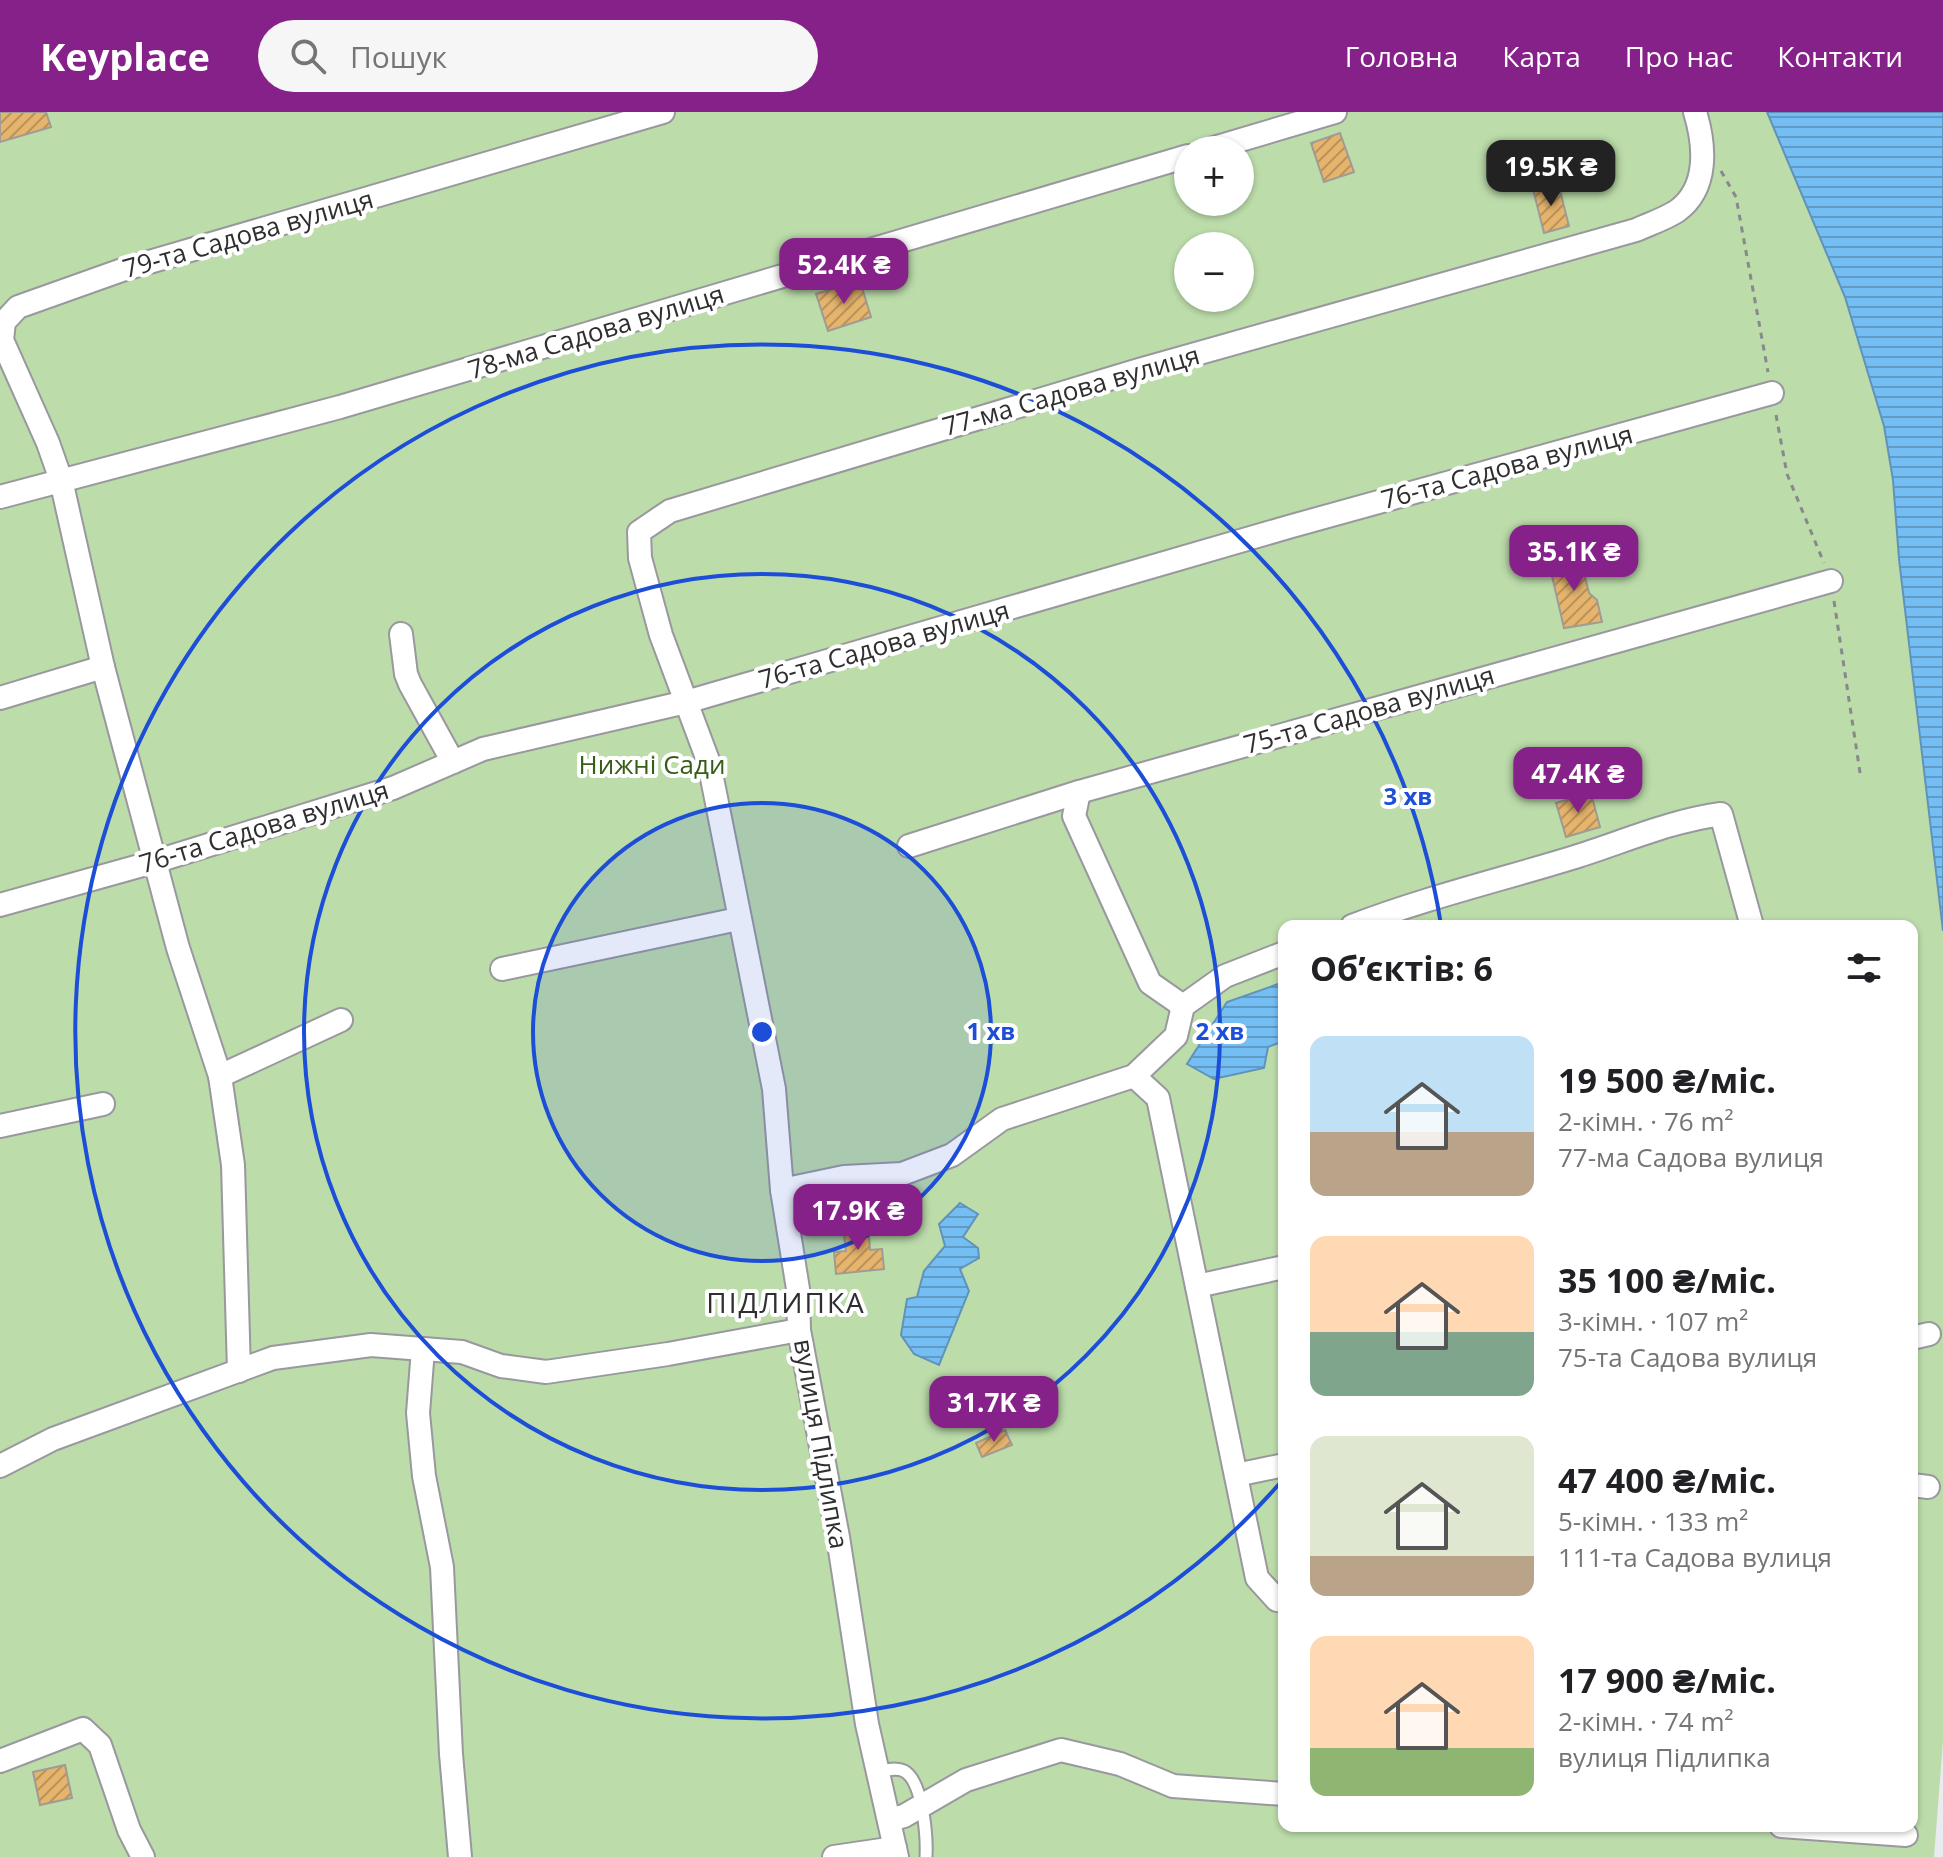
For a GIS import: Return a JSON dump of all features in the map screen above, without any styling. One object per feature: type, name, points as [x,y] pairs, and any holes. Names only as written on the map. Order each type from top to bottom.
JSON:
[{"type":"street","name":"79-та Садова вулиця","points":[[239,1371],[233,1165],[220,1076],[178,948],[103,667],[61,480],[2,340],[4,322],[18,307],[122,270],[663,112]]},
{"type":"street","points":[[1254,136],[1335,112]]},
{"type":"street","points":[[1695,112],[1703,140]]},
{"type":"street","name":"77-ма Садова вулиця","points":[[686,702],[661,635],[640,558],[639,532],[670,511],[1124,374],[1636,230],[1679,210],[1700,182],[1703,140]]},
{"type":"street","name":"78-ма Садова вулиця","points":[[0,497],[340,407],[1174,160]]},
{"type":"street","name":"76-та Садова вулиця","points":[[0,905],[157,861],[393,788],[483,749],[686,702],[1292,526],[1772,393]]},
{"type":"street","name":"75-та Садова вулиця","points":[[909,846],[1079,792],[1831,581]]},
{"type":"street","points":[[401,634],[410,684],[453,762]]},
{"type":"street","points":[[0,698],[103,667]]},
{"type":"street","name":"вулиця Підлипка","points":[[686,702],[709,763],[774,1089],[782,1190],[798,1289],[799,1330],[841,1552],[867,1724],[896,1852]]},
{"type":"street","points":[[1079,792],[1074,816],[1150,983],[1183,1006]]},
{"type":"street","points":[[1367,920],[1692,818],[1721,814],[1750,920]]},
{"type":"street","points":[[502,969],[738,919]]},
{"type":"street","points":[[782,1190],[844,1177],[902,1174],[952,1155],[1002,1119],[1134,1076],[1176,1036],[1183,1006],[1225,976],[1278,955]]},
{"type":"street","points":[[220,1076],[341,1020]]},
{"type":"street","points":[[1134,1076],[1158,1098],[1257,1578],[1278,1599]]},
{"type":"street","points":[[0,1126],[103,1104]]},
{"type":"street","points":[[1197,1286],[1278,1268]]},
{"type":"street","points":[[0,1466],[53,1439],[273,1358],[371,1345],[462,1352],[501,1366],[546,1372],[799,1330]]},
{"type":"street","points":[[423,1349],[418,1413],[424,1476],[442,1567],[451,1754],[460,1857]]},
{"type":"street","points":[[1236,1475],[1278,1466]]},
{"type":"street","points":[[0,1761],[83,1729],[100,1745],[129,1830],[143,1857]]},
{"type":"street","points":[[889,1820],[904,1816],[966,1780],[1061,1750],[1120,1764],[1173,1786],[1278,1794]]},
{"type":"street","points":[[1874,1832],[1906,1835]]},
{"type":"street","points":[[834,1857],[896,1852]]},
{"type":"lane","points":[[878,1772],[891,1769],[903,1771],[913,1781],[921,1806],[926,1857]]},
{"type":"path","points":[[1703,140],[1736,197],[1787,474],[1831,581],[1861,779]]},
{"type":"green space","name":"Нижні Сади","points":[[0,112],[1767,112],[1845,297],[1884,426],[1893,480],[1899,559],[1943,931],[1943,1741],[1934,1857],[0,1857]]},
{"type":"water","points":[[1767,112],[1943,112],[1943,931],[1899,559],[1893,480],[1884,426],[1845,297]]},
{"type":"water","points":[[1278,984],[1278,1043],[1268,1047],[1264,1068],[1214,1079],[1187,1064],[1227,1002]]},
{"type":"water","points":[[960,1203],[978,1214],[963,1237],[978,1248],[979,1258],[960,1269],[969,1291],[939,1365],[914,1354],[901,1335],[907,1299],[917,1297],[924,1271],[945,1246],[939,1224]]},
{"type":"building","points":[[0,112],[46,112],[51,127],[0,142]]},
{"type":"building","points":[[1340,133],[1354,172],[1324,182],[1311,143]]},
{"type":"building","points":[[1558,183],[1569,226],[1544,233],[1533,189]]},
{"type":"building","points":[[860,281],[871,317],[828,331],[816,294]]},
{"type":"building","points":[[1579,553],[1589,593],[1597,600],[1602,622],[1564,628],[1549,563]]},
{"type":"building","points":[[1591,793],[1600,827],[1566,837],[1556,803]]},
{"type":"building","points":[[868,1224],[870,1250],[882,1249],[884,1269],[836,1274],[834,1252],[846,1251],[843,1226]]},
{"type":"building","points":[[1005,1430],[1012,1445],[982,1457],[976,1443]]},
{"type":"building","points":[[65,1765],[72,1798],[40,1805],[33,1772]]},
{"type":"district","name":"ПІДЛИПКА","points":[[786,1303]]}]
